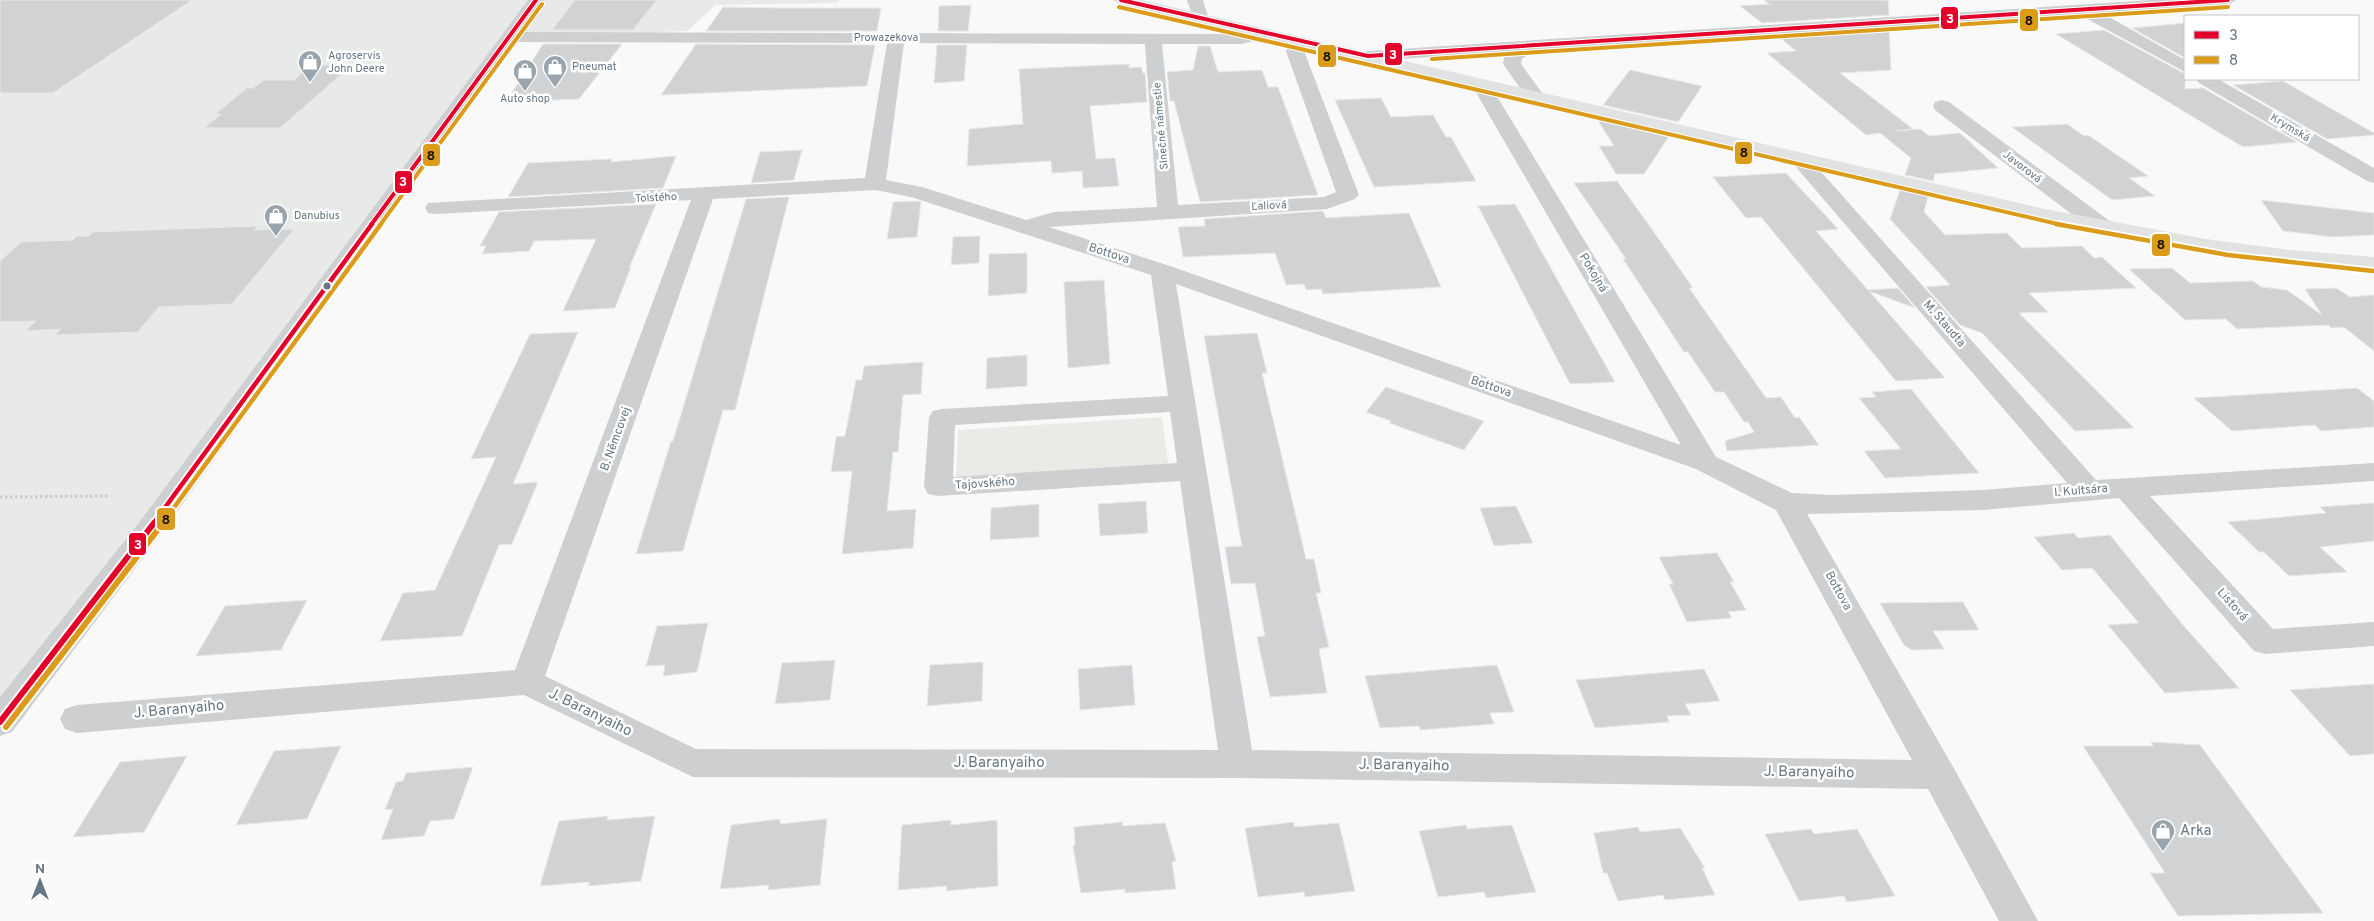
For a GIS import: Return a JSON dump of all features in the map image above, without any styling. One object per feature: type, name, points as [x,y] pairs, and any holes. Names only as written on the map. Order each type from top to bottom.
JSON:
[{"type":"main road","points":[[1121,0],[1296,42],[1368,56],[1799,159],[2103,227],[2181,242],[2278,255],[2374,264]]},
{"type":"street","points":[[0,722],[148,531],[536,0]]},
{"type":"street","points":[[1195,0],[1201,19]]},
{"type":"street","points":[[2066,0],[2184,67]]},
{"type":"street","points":[[1368,56],[2228,0]]},
{"type":"street","name":"Prowazekova","points":[[508,37],[1241,39],[1263,34]]},
{"type":"street","points":[[876,184],[896,38]]},
{"type":"street","name":"Slnečné námestie","points":[[1153,39],[1168,212]]},
{"type":"street","name":"Ľaliová","points":[[1026,226],[1054,219],[1326,203],[1348,195],[1295,52],[1296,42]]},
{"type":"street","points":[[1530,46],[1514,57],[1512,64],[1536,97]]},
{"type":"street","name":"Krymská","points":[[2207,80],[2374,177]]},
{"type":"street","name":"Pokojná","points":[[1480,84],[1706,463]]},
{"type":"street","name":"Javorová","points":[[1942,106],[2103,227]]},
{"type":"street","name":"M. Staudta","points":[[1799,159],[2089,490]]},
{"type":"street","name":"Tolstého","points":[[436,208],[704,195],[876,184]]},
{"type":"street","name":"Bottova","points":[[876,184],[915,191],[1162,272],[1706,463],[1787,503],[1940,774],[2019,921]]},
{"type":"street","name":"B. Němcovej","points":[[527,682],[704,195]]},
{"type":"street","points":[[1162,272],[1237,764]]},
{"type":"street","name":"Tajovského","points":[[1182,403],[942,417],[938,487],[1192,471]]},
{"type":"street","name":"I. Kultsára","points":[[1787,503],[1832,505],[1983,500],[2126,487],[2374,472]]},
{"type":"street","name":"Listová","points":[[2126,487],[2265,642],[2374,634]]},
{"type":"street","name":"J. Baranyaiho","points":[[78,719],[527,682],[693,763],[1237,764],[1940,774]]},
{"type":"path","points":[[0,497],[108,496]]},
{"type":"shaded area","points":[[0,0],[840,0],[836,3],[716,5],[687,31],[508,37],[0,722]]},
{"type":"shaded area","points":[[1162,417],[1168,464],[956,478],[958,430]]},
{"type":"building","points":[[0,0],[192,0],[53,93],[0,93]]},
{"type":"building","points":[[575,0],[657,0],[633,30],[552,30]]},
{"type":"building","points":[[1764,0],[1888,0],[1889,15],[1762,23],[1740,6],[1769,4]]},
{"type":"building","points":[[971,5],[968,31],[938,31],[939,6]]},
{"type":"building","points":[[723,7],[881,8],[877,31],[706,31]]},
{"type":"building","points":[[2184,23],[2184,57],[2132,28]]},
{"type":"building","points":[[1889,29],[1891,70],[1840,73],[1913,129],[1895,131],[1920,129],[1929,136],[1960,133],[1998,168],[1935,174],[1933,181],[1905,175],[1911,158],[1880,133],[1866,135],[1767,53],[1796,51],[1778,36]]},
{"type":"building","points":[[2104,30],[2184,73],[2185,89],[2203,88],[2297,142],[2243,147],[2056,34]]},
{"type":"building","points":[[543,44],[622,44],[579,99],[506,102]]},
{"type":"building","points":[[696,44],[875,45],[867,86],[661,95]]},
{"type":"building","points":[[937,45],[967,45],[964,81],[934,83]]},
{"type":"building","points":[[1198,46],[1210,46],[1218,72],[1262,70],[1268,87],[1278,87],[1318,195],[1200,202],[1174,101],[1170,101],[1167,72],[1193,70]]},
{"type":"building","points":[[1129,64],[1129,68],[1141,67],[1143,73],[1145,73],[1147,102],[1090,106],[1096,159],[1115,158],[1119,186],[1083,188],[1082,171],[1052,173],[1051,161],[967,166],[969,129],[1023,124],[1019,69]]},
{"type":"building","points":[[311,65],[352,65],[280,128],[204,128],[221,114],[215,114],[247,88],[253,88],[264,80],[294,80]]},
{"type":"building","points":[[1630,70],[1702,86],[1678,122],[1603,105]]},
{"type":"building","points":[[2283,81],[2374,133],[2374,135],[2327,139],[2233,85]]},
{"type":"building","points":[[1381,98],[1391,117],[1433,115],[1446,137],[1451,137],[1476,181],[1374,187],[1335,100]]},
{"type":"building","points":[[1597,119],[1669,136],[1644,174],[1616,174],[1599,146],[1614,146]]},
{"type":"building","points":[[2067,124],[2084,136],[2088,135],[2148,176],[2129,178],[2155,196],[2112,200],[2012,127]]},
{"type":"building","points":[[802,150],[794,180],[751,183],[760,152]]},
{"type":"building","points":[[676,156],[663,188],[508,197],[528,163],[612,159],[611,162]]},
{"type":"building","points":[[1786,173],[1838,229],[1816,231],[1868,290],[1898,288],[1915,308],[1869,291],[1945,378],[1896,381],[1761,217],[1746,218],[1713,177]]},
{"type":"building","points":[[1617,181],[1693,288],[1689,288],[1766,398],[1781,397],[1795,418],[1799,417],[1819,445],[1727,451],[1725,441],[1754,432],[1748,422],[1744,422],[1724,392],[1715,392],[1688,352],[1684,352],[1623,259],[1626,259],[1574,183]]},
{"type":"building","points":[[1900,190],[1928,196],[1924,212],[1945,235],[2007,233],[2022,248],[2082,246],[2094,258],[2102,257],[2136,288],[2029,293],[2048,312],[2019,313],[2134,428],[2075,431],[1982,333],[1960,325],[1926,287],[1950,285],[1890,219]]},
{"type":"building","points":[[789,197],[735,410],[723,410],[683,551],[636,554],[671,441],[673,441],[746,199]]},
{"type":"building","points":[[2261,200],[2374,213],[2374,235],[2333,237],[2283,231]]},
{"type":"building","points":[[893,202],[921,202],[917,237],[887,239]]},
{"type":"building","points":[[656,204],[629,268],[631,267],[615,308],[563,311],[596,239],[534,241],[529,251],[482,254],[486,246],[480,246],[499,212]]},
{"type":"building","points":[[1515,204],[1615,382],[1570,384],[1478,206]]},
{"type":"building","points":[[1323,211],[1326,218],[1409,213],[1441,287],[1323,294],[1321,289],[1306,290],[1304,284],[1286,285],[1275,253],[1183,257],[1178,227],[1205,226],[1204,219]]},
{"type":"building","points":[[258,226],[254,230],[294,229],[232,304],[159,307],[138,332],[55,335],[61,329],[25,331],[36,321],[0,322],[0,261],[21,242],[73,240],[77,236],[89,236],[93,232]]},
{"type":"building","points":[[980,236],[979,263],[951,265],[953,237]]},
{"type":"building","points":[[1027,253],[1027,293],[988,296],[989,254]]},
{"type":"building","points":[[2172,268],[2190,283],[2253,281],[2261,287],[2287,290],[2322,315],[2305,289],[2336,288],[2350,297],[2374,295],[2374,351],[2344,327],[2331,328],[2329,325],[2237,329],[2226,319],[2185,320],[2129,269]]},
{"type":"building","points":[[1104,280],[1110,364],[1068,368],[1064,282]]},
{"type":"building","points":[[578,332],[513,484],[538,482],[512,544],[499,545],[462,636],[380,641],[403,593],[435,590],[496,457],[471,459],[530,334]]},
{"type":"building","points":[[1257,333],[1267,373],[1262,373],[1306,559],[1314,559],[1321,593],[1316,593],[1329,647],[1319,649],[1327,693],[1270,697],[1257,637],[1265,636],[1255,583],[1231,584],[1225,547],[1242,546],[1204,336]]},
{"type":"building","points":[[1027,355],[1027,386],[986,389],[987,358]]},
{"type":"building","points":[[923,362],[921,394],[903,395],[898,452],[893,452],[887,511],[916,509],[913,548],[842,554],[852,471],[831,472],[836,437],[845,436],[856,380],[862,380],[864,366]]},
{"type":"building","points":[[1386,387],[1484,421],[1464,450],[1389,423],[1391,421],[1366,412]]},
{"type":"building","points":[[2357,388],[2374,401],[2374,427],[2321,431],[2315,425],[2232,431],[2194,398]]},
{"type":"building","points":[[1911,389],[1979,473],[1885,478],[1864,451],[1901,449],[1859,398],[1876,397],[1872,392]]},
{"type":"building","points":[[1146,501],[1148,533],[1100,536],[1098,504]]},
{"type":"building","points":[[2374,503],[2374,541],[2320,547],[2347,572],[2289,576],[2264,552],[2259,552],[2228,522],[2326,513],[2320,507]]},
{"type":"building","points":[[1039,504],[1039,537],[990,540],[991,508]]},
{"type":"building","points":[[1516,506],[1533,543],[1494,546],[1480,508]]},
{"type":"building","points":[[2074,533],[2078,538],[2110,535],[2183,625],[2239,688],[2165,693],[2108,625],[2139,623],[2092,568],[2062,570],[2034,537]]},
{"type":"building","points":[[1717,553],[1734,582],[1730,582],[1746,610],[1728,612],[1732,618],[1687,622],[1669,584],[1673,584],[1659,557]]},
{"type":"building","points":[[307,600],[281,650],[196,656],[225,606]]},
{"type":"building","points":[[1963,602],[1979,630],[1933,631],[1944,649],[1912,650],[1904,645],[1880,603]]},
{"type":"building","points":[[708,623],[697,672],[663,676],[665,665],[646,666],[657,626]]},
{"type":"building","points":[[835,660],[830,700],[775,704],[782,663]]},
{"type":"building","points":[[983,662],[982,701],[927,706],[930,665]]},
{"type":"building","points":[[1132,665],[1135,705],[1080,710],[1078,669]]},
{"type":"building","points":[[1497,665],[1514,712],[1490,713],[1494,724],[1420,730],[1419,726],[1380,728],[1365,676]]},
{"type":"building","points":[[1704,669],[1720,701],[1685,704],[1691,715],[1667,716],[1669,722],[1595,728],[1576,680]]},
{"type":"building","points":[[2374,684],[2374,754],[2350,756],[2290,690]]},
{"type":"building","points":[[2151,742],[2200,745],[2323,913],[2178,916],[2150,873],[2165,873],[2083,746],[2153,746]]},
{"type":"building","points":[[341,746],[307,819],[236,825],[274,751]]},
{"type":"building","points":[[187,756],[144,832],[73,837],[120,762]]},
{"type":"building","points":[[473,767],[454,819],[430,821],[424,836],[381,840],[393,809],[385,810],[396,782],[403,781],[406,773]]},
{"type":"building","points":[[608,816],[607,820],[655,816],[641,881],[588,886],[590,882],[540,886],[559,821]]},
{"type":"building","points":[[780,819],[780,824],[827,819],[820,885],[768,890],[769,885],[720,889],[731,825]]},
{"type":"building","points":[[951,820],[951,825],[997,820],[998,886],[946,891],[947,886],[898,890],[902,825]]},
{"type":"building","points":[[1123,822],[1122,826],[1165,823],[1176,861],[1172,862],[1176,889],[1125,893],[1125,889],[1081,893],[1073,846],[1075,845],[1074,827]]},
{"type":"building","points":[[1294,822],[1294,827],[1339,823],[1355,891],[1305,897],[1304,892],[1258,897],[1245,828]]},
{"type":"building","points":[[1466,825],[1467,829],[1512,825],[1536,892],[1486,898],[1484,892],[1438,897],[1419,831]]},
{"type":"building","points":[[1638,827],[1640,832],[1680,828],[1705,868],[1702,868],[1715,895],[1665,900],[1663,895],[1618,901],[1607,873],[1603,873],[1594,833]]},
{"type":"building","points":[[1811,829],[1814,834],[1857,829],[1895,896],[1847,902],[1844,896],[1799,901],[1765,834]]},
{"type":"transit line","name":"3","points":[[0,722],[148,531],[536,0]]},
{"type":"transit line","name":"3","points":[[1121,0],[1368,56],[2228,0]]},
{"type":"transit line","name":"8","points":[[6,727],[154,535],[542,4]]},
{"type":"transit line","name":"8","points":[[1119,7],[2012,215],[2155,244],[2300,265],[2373,271]]},
{"type":"transit line","name":"8","points":[[1432,59],[2228,7]]},
{"type":"place","name":"Agroservis John Deere","points":[[310,83]]},
{"type":"place","name":"Pneumat","points":[[555,88]]},
{"type":"place","name":"Auto shop","points":[[525,92]]},
{"type":"place","name":"Danubius","points":[[276,237]]},
{"type":"place","name":"Arka","points":[[2163,852]]}]
